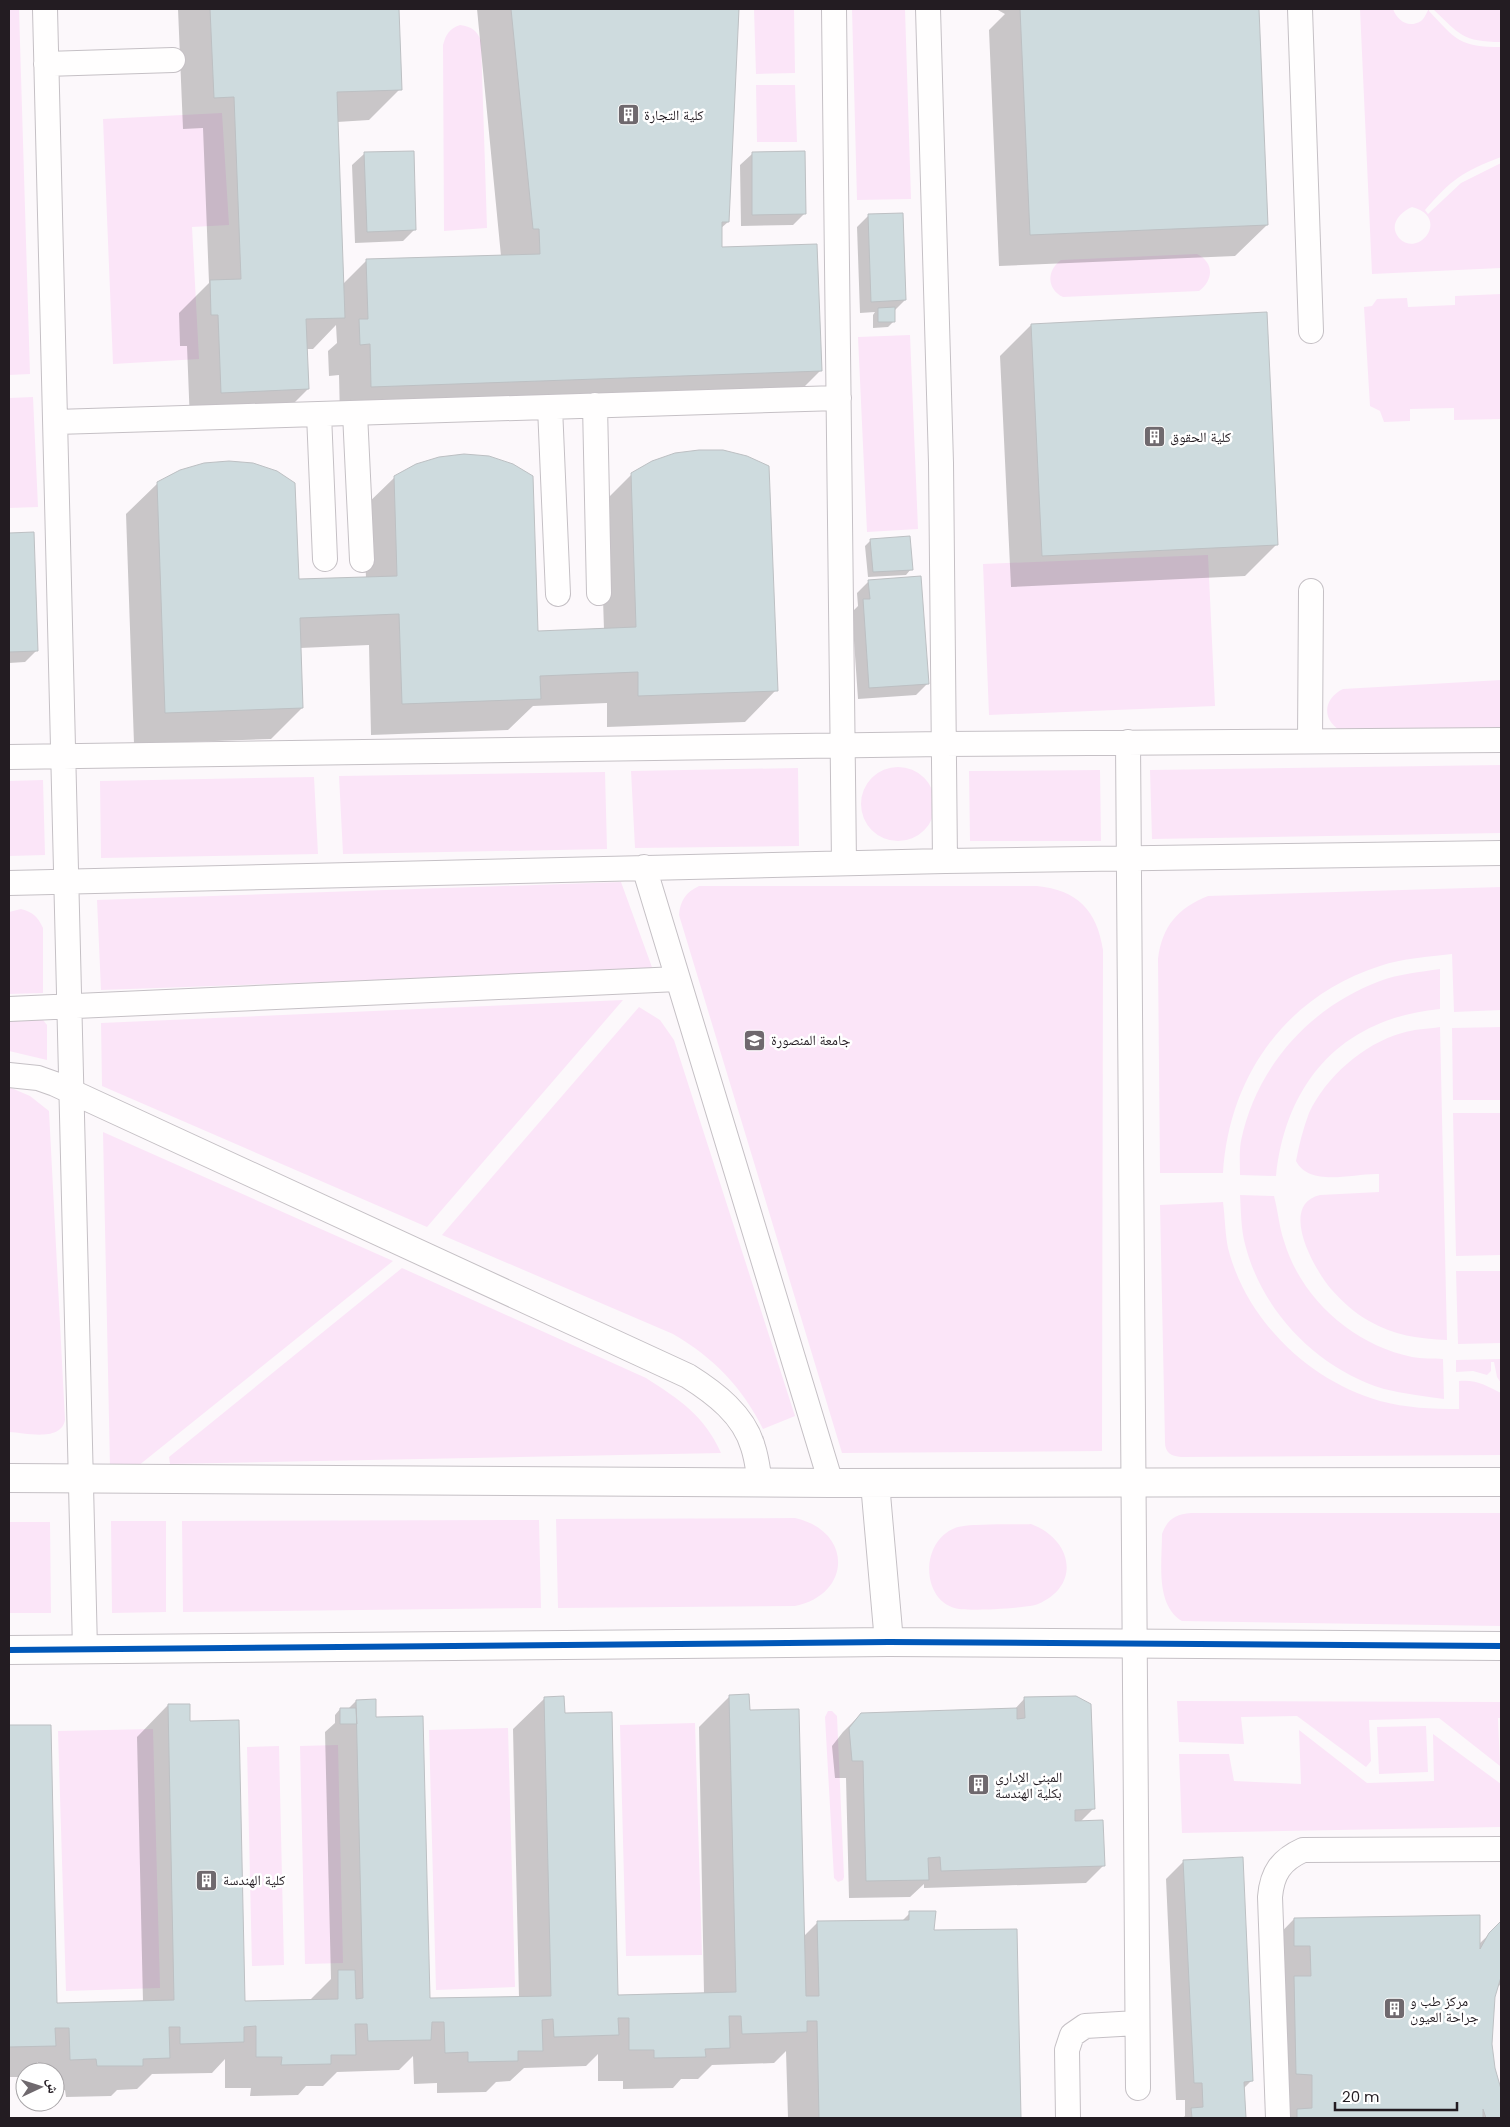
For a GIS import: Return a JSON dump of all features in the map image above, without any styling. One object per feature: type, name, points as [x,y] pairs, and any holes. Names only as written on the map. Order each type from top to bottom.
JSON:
[{"type":"street","points":[[9,1478],[831,1483],[1501,1482]]},
{"type":"street","points":[[875,1483],[889,1642]]},
{"type":"street","points":[[9,1650],[889,1642],[1501,1646]]},
{"type":"lane","points":[[45,9],[85,1649]]},
{"type":"lane","points":[[834,9],[844,863]]},
{"type":"lane","points":[[928,9],[942,464],[945,861]]},
{"type":"lane","points":[[1300,9],[1311,331]]},
{"type":"lane","points":[[46,64],[173,60]]},
{"type":"lane","points":[[56,422],[839,398]]},
{"type":"lane","points":[[595,405],[599,593]]},
{"type":"lane","points":[[550,407],[558,594]]},
{"type":"lane","points":[[355,413],[362,560]]},
{"type":"lane","points":[[319,414],[325,559]]},
{"type":"lane","points":[[1310,742],[1311,591]]},
{"type":"lane","points":[[9,757],[843,745],[1501,740]]},
{"type":"lane","points":[[1128,742],[1138,2088]]},
{"type":"lane","points":[[9,883],[644,867],[1501,853]]},
{"type":"lane","points":[[644,867],[831,1483]]},
{"type":"lane","points":[[9,1009],[678,979]]},
{"type":"lane","points":[[9,1075],[38,1078],[425,1253],[688,1376],[716,1394],[737,1418],[753,1446],[760,1482]]},
{"type":"lane","points":[[1278,2118],[1270,1897],[1271,1882],[1278,1868],[1288,1856],[1303,1850],[1501,1849]]},
{"type":"lane","points":[[1068,2118],[1068,2050],[1072,2035],[1085,2026],[1137,2023]]},
{"type":"shaded area","points":[[9,9],[19,9],[30,374],[9,375]]},
{"type":"shaded area","points":[[754,9],[794,9],[795,73],[756,74]]},
{"type":"shaded area","points":[[852,9],[905,9],[911,199],[857,200]]},
{"type":"shaded area","points":[[1360,9],[1393,9],[1400,20],[1407,24],[1412,24],[1421,21],[1429,9],[1446,29],[1460,40],[1487,47],[1501,47],[1501,157],[1476,167],[1458,178],[1425,210],[1428,214],[1461,183],[1501,163],[1501,268],[1372,274]],"holes":[[[1412,207],[1423,212],[1429,219],[1430,227],[1428,234],[1422,240],[1415,243],[1407,243],[1399,238],[1396,233],[1395,224],[1403,212]]]},
{"type":"shaded area","points":[[1433,9],[1501,9],[1501,42],[1488,42],[1462,35]]},
{"type":"shaded area","points":[[460,25],[474,30],[481,41],[487,228],[444,231],[443,45],[448,32]]},
{"type":"shaded area","points":[[756,85],[795,85],[797,142],[757,142]]},
{"type":"shaded area","points":[[222,113],[229,225],[192,227],[199,359],[113,364],[103,119]]},
{"type":"shaded area","points":[[1197,254],[1207,262],[1210,271],[1207,282],[1199,291],[1063,297],[1054,289],[1050,280],[1053,269],[1061,260]]},
{"type":"shaded area","points":[[1501,294],[1501,419],[1454,420],[1454,408],[1410,409],[1410,421],[1384,422],[1380,411],[1370,406],[1364,307],[1372,306],[1377,299],[1407,298],[1408,307],[1455,305],[1455,296]]},
{"type":"shaded area","points":[[910,335],[918,529],[867,532],[858,337]]},
{"type":"shaded area","points":[[33,397],[38,507],[9,508],[9,398]]},
{"type":"shaded area","points":[[1208,555],[1215,706],[989,715],[983,564]]},
{"type":"shaded area","points":[[1501,680],[1501,730],[1345,733],[1337,729],[1328,718],[1327,711],[1331,699],[1343,689]]},
{"type":"shaded area","points":[[1501,765],[1501,833],[1152,839],[1150,770]]},
{"type":"shaded area","points":[[898,767],[912,770],[924,778],[932,790],[935,804],[932,818],[924,830],[912,838],[898,841],[884,838],[872,830],[864,818],[861,804],[864,790],[872,778],[884,770]]},
{"type":"shaded area","points":[[798,768],[799,846],[635,848],[631,771]]},
{"type":"shaded area","points":[[1100,770],[1101,841],[970,841],[969,771]]},
{"type":"shaded area","points":[[605,772],[607,849],[343,854],[339,776]]},
{"type":"shaded area","points":[[314,777],[318,854],[101,858],[100,781]]},
{"type":"shaded area","points":[[43,780],[45,855],[9,856],[9,781]]},
{"type":"shaded area","points":[[621,882],[653,970],[101,990],[97,900]]},
{"type":"shaded area","points":[[699,886],[1037,886],[1051,888],[1074,897],[1090,913],[1096,924],[1103,950],[1102,1451],[842,1453],[679,915],[684,898]]},
{"type":"shaded area","points":[[1501,887],[1501,1010],[1454,1012],[1452,954],[1389,963],[1347,980],[1317,997],[1291,1019],[1268,1044],[1251,1073],[1237,1104],[1228,1137],[1223,1173],[1160,1173],[1158,959],[1163,937],[1168,928],[1173,920],[1188,906],[1208,896]]},
{"type":"shaded area","points":[[21,909],[35,916],[43,928],[43,993],[9,994],[9,912]]},
{"type":"shaded area","points":[[1440,969],[1440,1009],[1406,1015],[1375,1026],[1348,1041],[1325,1060],[1307,1084],[1292,1111],[1282,1142],[1276,1176],[1240,1175],[1240,1145],[1248,1114],[1259,1088],[1273,1065],[1290,1043],[1309,1024],[1355,992],[1387,979]]},
{"type":"shaded area","points":[[623,1000],[427,1227],[102,1086],[101,1023]]},
{"type":"shaded area","points":[[639,1007],[660,1020],[674,1040],[795,1416],[763,1429],[746,1400],[726,1375],[688,1343],[673,1334],[442,1235]]},
{"type":"shaded area","points":[[43,1020],[47,1025],[47,1060],[9,1051],[9,1021]]},
{"type":"shaded area","points":[[1440,1027],[1447,1340],[1426,1339],[1387,1330],[1353,1311],[1331,1289],[1316,1267],[1303,1238],[1302,1211],[1308,1201],[1320,1195],[1379,1192],[1379,1174],[1322,1177],[1311,1174],[1296,1161],[1309,1113],[1325,1087],[1347,1064],[1373,1045],[1388,1038],[1411,1031]]},
{"type":"shaded area","points":[[1501,1027],[1501,1100],[1453,1100],[1452,1028]]},
{"type":"shaded area","points":[[9,1087],[30,1096],[49,1111],[65,1420],[62,1427],[57,1431],[42,1435],[9,1432]]},
{"type":"shaded area","points":[[1453,1113],[1501,1113],[1501,1255],[1456,1256]]},
{"type":"shaded area","points":[[103,1132],[393,1261],[138,1466],[110,1467]]},
{"type":"shaded area","points":[[1240,1195],[1274,1196],[1282,1235],[1292,1262],[1303,1282],[1317,1300],[1350,1330],[1370,1342],[1391,1351],[1416,1358],[1443,1359],[1444,1399],[1392,1391],[1360,1380],[1315,1352],[1296,1335],[1265,1293],[1253,1269],[1245,1244],[1241,1220]]},
{"type":"shaded area","points":[[1223,1202],[1228,1248],[1237,1274],[1249,1299],[1265,1323],[1284,1344],[1305,1363],[1329,1379],[1354,1392],[1380,1401],[1419,1408],[1459,1409],[1459,1381],[1476,1382],[1501,1393],[1501,1455],[1181,1457],[1169,1453],[1165,1442],[1160,1205]]},
{"type":"shaded area","points":[[402,1268],[646,1378],[680,1401],[699,1419],[715,1440],[721,1453],[170,1464],[169,1457]]},
{"type":"shaded area","points":[[1456,1271],[1501,1271],[1501,1343],[1458,1344]]},
{"type":"shaded area","points":[[1501,1359],[1501,1383],[1497,1377],[1494,1362],[1491,1362],[1491,1371],[1487,1375],[1473,1371],[1456,1372],[1456,1360]]},
{"type":"shaded area","points":[[1191,1513],[1501,1513],[1501,1626],[1182,1621],[1173,1614],[1167,1605],[1164,1594],[1161,1570],[1162,1534],[1169,1521],[1176,1516]]},
{"type":"shaded area","points":[[795,1518],[814,1525],[827,1536],[836,1548],[838,1562],[835,1576],[827,1589],[814,1599],[795,1606],[558,1608],[556,1519]]},
{"type":"shaded area","points":[[539,1520],[541,1608],[183,1612],[182,1521]]},
{"type":"shaded area","points":[[111,1521],[166,1521],[166,1612],[112,1613]]},
{"type":"shaded area","points":[[9,1522],[50,1522],[51,1613],[9,1613]]},
{"type":"shaded area","points":[[1031,1524],[1045,1531],[1056,1540],[1063,1551],[1066,1562],[1066,1574],[1061,1586],[1052,1596],[1033,1605],[975,1610],[959,1609],[947,1605],[938,1596],[932,1585],[929,1572],[930,1559],[935,1546],[943,1536],[961,1526]]},
{"type":"shaded area","points":[[1177,1701],[1501,1702],[1501,1718],[1498,1718],[1500,1766],[1439,1718],[1369,1720],[1371,1761],[1366,1767],[1297,1716],[1241,1717],[1244,1744],[1179,1742]]},
{"type":"shaded area","points":[[828,1711],[832,1711],[837,1716],[844,1877],[843,1880],[838,1882],[834,1878],[825,1717]]},
{"type":"shaded area","points":[[695,1723],[702,1955],[626,1956],[620,1725]]},
{"type":"shaded area","points":[[1426,1726],[1428,1772],[1379,1774],[1377,1727]]},
{"type":"shaded area","points":[[508,1728],[515,1987],[436,1990],[429,1730]]},
{"type":"shaded area","points":[[153,1729],[160,1988],[66,1991],[58,1731]]},
{"type":"shaded area","points":[[1299,1730],[1367,1783],[1434,1781],[1433,1734],[1501,1784],[1501,1827],[1182,1833],[1179,1754],[1229,1754],[1234,1781],[1301,1784]]},
{"type":"shaded area","points":[[338,1745],[343,1963],[305,1964],[300,1746]]},
{"type":"shaded area","points":[[279,1746],[284,1965],[252,1966],[247,1747]]},
{"type":"building","points":[[210,9],[399,9],[402,90],[337,92],[345,318],[306,319],[309,389],[221,393],[218,315],[211,315],[210,280],[241,279],[234,97],[214,98]]},
{"type":"building","name":"كلية التجارة","points":[[511,9],[739,9],[729,222],[722,222],[722,247],[817,244],[822,371],[371,387],[370,344],[360,345],[359,319],[368,319],[366,259],[540,254],[539,229],[533,229]]},
{"type":"building","points":[[1020,9],[1259,9],[1268,225],[1030,235]]},
{"type":"building","points":[[414,151],[416,230],[367,232],[364,152]]},
{"type":"building","points":[[805,151],[806,214],[752,215],[752,152]]},
{"type":"building","points":[[903,213],[906,300],[871,302],[868,214]]},
{"type":"building","points":[[895,307],[895,322],[878,322],[878,308]]},
{"type":"building","name":"كلية الحقوق","points":[[1267,312],[1278,545],[1042,556],[1031,324]]},
{"type":"building","points":[[723,450],[747,456],[769,466],[778,691],[638,696],[638,672],[540,676],[541,699],[402,704],[399,614],[300,618],[303,708],[165,713],[157,482],[180,470],[204,463],[229,461],[253,463],[277,471],[295,483],[299,579],[397,576],[394,476],[416,464],[439,457],[464,454],[489,456],[513,464],[533,476],[538,631],[636,627],[631,473],[652,461],[675,453]]},
{"type":"building","points":[[34,532],[38,651],[9,652],[9,533]]},
{"type":"building","points":[[910,536],[913,570],[873,572],[870,539]]},
{"type":"building","points":[[921,576],[929,684],[869,688],[863,599],[870,599],[868,580]]},
{"type":"building","name":"كلية الهندسة","points":[[749,1694],[750,1710],[799,1709],[806,1996],[819,1996],[817,1921],[909,1920],[909,1911],[936,1911],[934,1930],[1017,1929],[1021,2118],[819,2118],[817,2021],[807,2021],[807,2032],[742,2034],[741,2016],[729,2016],[730,2048],[705,2049],[706,2057],[654,2058],[654,2050],[629,2050],[629,2018],[618,2018],[619,2035],[554,2037],[553,2019],[542,2020],[543,2051],[518,2051],[518,2061],[468,2062],[468,2052],[445,2053],[444,2022],[432,2022],[431,2040],[368,2041],[367,2024],[355,2024],[356,2055],[331,2055],[331,2064],[281,2065],[282,2057],[256,2057],[256,2026],[244,2027],[244,2042],[180,2044],[180,2027],[169,2027],[170,2058],[143,2059],[143,2066],[97,2066],[96,2059],[70,2060],[69,2028],[55,2028],[56,2046],[9,2047],[9,1725],[51,1725],[57,2003],[174,2000],[168,1704],[190,1704],[190,1721],[239,1720],[245,2001],[338,1999],[338,1970],[355,1970],[356,1999],[363,1998],[356,1700],[376,1699],[376,1717],[423,1716],[430,1998],[551,1996],[544,1697],[564,1696],[565,1713],[612,1712],[618,1995],[736,1992],[729,1695]]},
{"type":"building","name":"المبنى الإداري بكلية الهندسة","points":[[1076,1696],[1091,1704],[1095,1809],[1075,1810],[1075,1821],[1103,1820],[1105,1866],[941,1871],[940,1857],[928,1858],[929,1880],[866,1881],[863,1761],[852,1761],[849,1728],[861,1713],[1017,1708],[1017,1719],[1025,1718],[1024,1697]]},
{"type":"building","points":[[340,1708],[356,1708],[357,1724],[340,1724]]},
{"type":"building","points":[[1243,1857],[1253,2081],[1244,2082],[1246,2118],[1192,2118],[1191,2108],[1203,2107],[1202,2083],[1194,2083],[1183,1860]]},
{"type":"building","name":"مركز طب و جراحة العيون","points":[[1480,1915],[1480,1949],[1489,1933],[1501,1921],[1501,1977],[1495,1997],[1492,2044],[1495,2068],[1501,2089],[1501,2118],[1486,2118],[1483,2109],[1483,2118],[1297,2118],[1297,2109],[1312,2108],[1312,2075],[1296,2074],[1294,1976],[1311,1976],[1310,1946],[1294,1946],[1294,1918]]},
{"type":"cycle path","points":[[9,1650],[889,1642],[1501,1646]]},
{"type":"place","name":"كلية التجارة","points":[[628,115]]},
{"type":"place","name":"كلية الحقوق","points":[[1154,437]]},
{"type":"place","name":"جامعة المنصورة","points":[[755,1040]]},
{"type":"place","name":"المبنى الإداري بكلية الهندسة","points":[[979,1785]]},
{"type":"place","name":"كلية الهندسة","points":[[207,1880]]},
{"type":"place","name":"مركز طب و جراحة العيون","points":[[1394,2009]]}]
